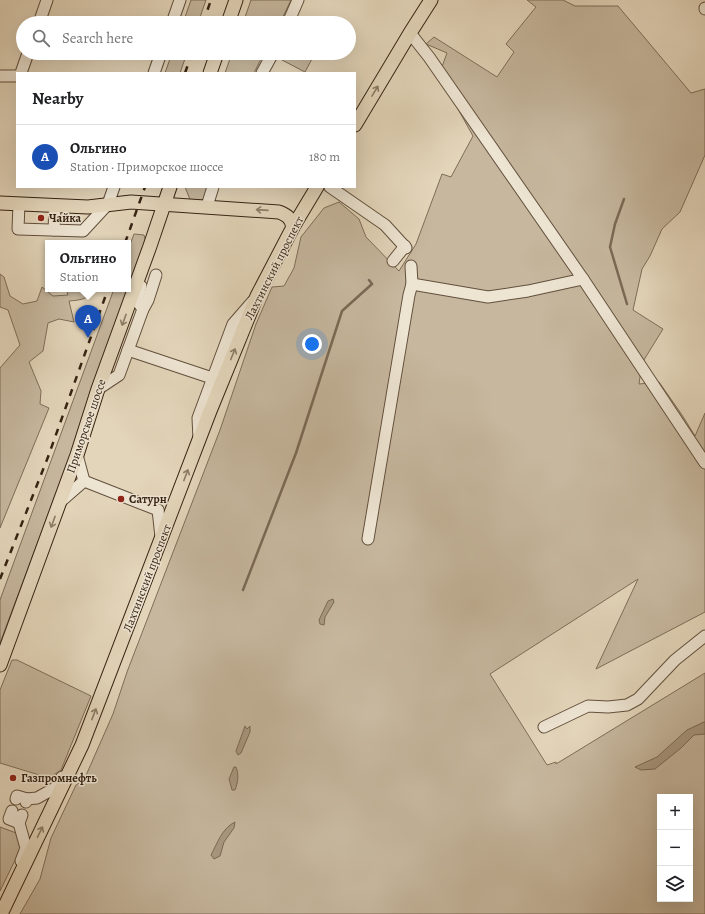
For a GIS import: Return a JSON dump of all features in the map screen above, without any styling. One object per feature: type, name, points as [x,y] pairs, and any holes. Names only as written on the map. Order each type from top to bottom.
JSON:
[{"type":"main road","points":[[230,16],[236,0]]},
{"type":"main road","points":[[356,123],[431,0]]},
{"type":"main road","points":[[210,72],[215,60]]},
{"type":"main road","name":"Приморское шоссе","points":[[0,665],[61,501],[98,389],[170,188]]},
{"type":"main road","name":"Лахтинский проспект","points":[[3,909],[82,745],[162,540],[210,411],[257,296],[293,227],[316,188]]},
{"type":"main road","points":[[0,203],[88,206],[131,202],[207,206],[279,212],[292,220],[293,227]]},
{"type":"street","points":[[41,16],[47,0]]},
{"type":"street","points":[[174,16],[180,0]]},
{"type":"street","points":[[291,16],[298,0]]},
{"type":"street","points":[[410,33],[434,64],[583,279],[705,463]]},
{"type":"street","points":[[21,72],[26,60]]},
{"type":"street","points":[[154,72],[159,60]]},
{"type":"street","points":[[263,72],[269,60]]},
{"type":"street","points":[[0,76],[16,76]]},
{"type":"street","points":[[19,204],[18,229],[83,231],[108,204],[114,188]]},
{"type":"street","points":[[207,206],[213,188]]},
{"type":"street","points":[[331,188],[385,225],[406,247],[393,261]]},
{"type":"street","points":[[54,230],[56,206]]},
{"type":"street","points":[[143,309],[137,301],[150,246]]},
{"type":"street","points":[[368,539],[412,284],[411,266]]},
{"type":"street","points":[[98,389],[118,375],[143,309],[148,300],[156,275]]},
{"type":"street","points":[[412,284],[488,297],[528,292],[583,279]]},
{"type":"street","points":[[199,441],[198,418],[233,324],[257,296]]},
{"type":"street","points":[[128,350],[212,378]]},
{"type":"street","points":[[77,455],[84,481]]},
{"type":"street","points":[[61,501],[84,481]]},
{"type":"street","points":[[84,481],[158,510],[177,500]]},
{"type":"street","points":[[158,510],[162,540]]},
{"type":"street","points":[[544,727],[588,706],[608,707],[627,705],[638,699],[675,660],[705,636]]},
{"type":"street","points":[[23,800],[37,798],[55,788],[82,745]]},
{"type":"street","points":[[3,909],[26,848],[12,817]]},
{"type":"shaded area","points":[[191,0],[206,0],[200,16],[185,16]]},
{"type":"shaded area","points":[[251,0],[291,0],[283,16],[245,16]]},
{"type":"shaded area","points":[[527,0],[563,0],[575,6],[618,6],[691,93],[705,89],[705,155],[680,212],[662,229],[650,256],[642,269],[633,310],[663,329],[642,363],[639,384],[659,382],[695,436],[705,413],[705,612],[596,669],[638,579],[490,674],[547,765],[556,762],[556,764],[705,673],[705,914],[20,914],[40,879],[51,838],[76,785],[84,780],[113,714],[127,672],[220,430],[256,324],[272,287],[284,286],[294,268],[301,237],[324,208],[339,202],[359,219],[366,237],[399,271],[416,244],[442,174],[451,177],[473,136],[439,75],[447,53],[426,44],[434,37],[497,77],[514,52],[506,44],[536,7]]},
{"type":"shaded area","points":[[170,60],[185,60],[180,72],[165,72]]},
{"type":"shaded area","points":[[230,60],[260,60],[254,72],[225,72]]},
{"type":"shaded area","points":[[282,60],[311,60],[305,72]]},
{"type":"shaded area","points":[[185,188],[209,188],[205,200],[191,202]]},
{"type":"shaded area","points":[[134,234],[144,235],[146,242],[131,286],[131,242]]},
{"type":"shaded area","points":[[0,274],[4,277],[10,296],[23,304],[37,301],[42,287],[45,289],[45,292],[48,292],[53,296],[68,295],[67,292],[92,292],[80,300],[69,301],[74,322],[59,319],[48,323],[43,351],[29,362],[41,391],[40,404],[49,408],[0,528],[0,368],[20,345],[8,310],[0,307]]},
{"type":"shaded area","points":[[113,292],[129,292],[107,357],[0,643],[0,600]]},
{"type":"shaded area","points":[[333,599],[334,602],[325,617],[324,625],[320,624],[319,620],[328,601]]},
{"type":"shaded area","points":[[12,660],[17,660],[91,696],[61,770],[49,778],[0,763],[0,690]]},
{"type":"shaded area","points":[[704,722],[705,734],[694,735],[681,748],[655,769],[641,770],[635,767],[657,757],[687,730]]},
{"type":"shaded area","points":[[245,726],[247,729],[250,726],[250,732],[241,753],[238,755],[236,751]]},
{"type":"shaded area","points":[[234,767],[236,767],[238,778],[235,790],[232,790],[229,779]]},
{"type":"shaded area","points":[[235,822],[234,828],[224,842],[220,856],[214,859],[211,855],[220,837],[230,825]]},
{"type":"shaded area","points":[[0,827],[19,834],[22,846],[0,891]]},
{"type":"waterway","points":[[624,199],[615,224],[610,247],[627,304]]},
{"type":"waterway","points":[[243,590],[296,453],[342,311],[372,284],[369,280]]},
{"type":"railway","points":[[205,16],[211,0]]},
{"type":"railway","points":[[185,72],[190,60]]},
{"type":"railway","points":[[126,240],[145,188]]},
{"type":"railway","points":[[0,579],[48,457],[107,292]]},
{"type":"place","name":"Чайка","points":[[41,218]]},
{"type":"place","name":"Ольгино","points":[[88,338]]},
{"type":"place","name":"Сатурн","points":[[121,499]]},
{"type":"place","name":"Газпромнефть","points":[[13,778]]}]
